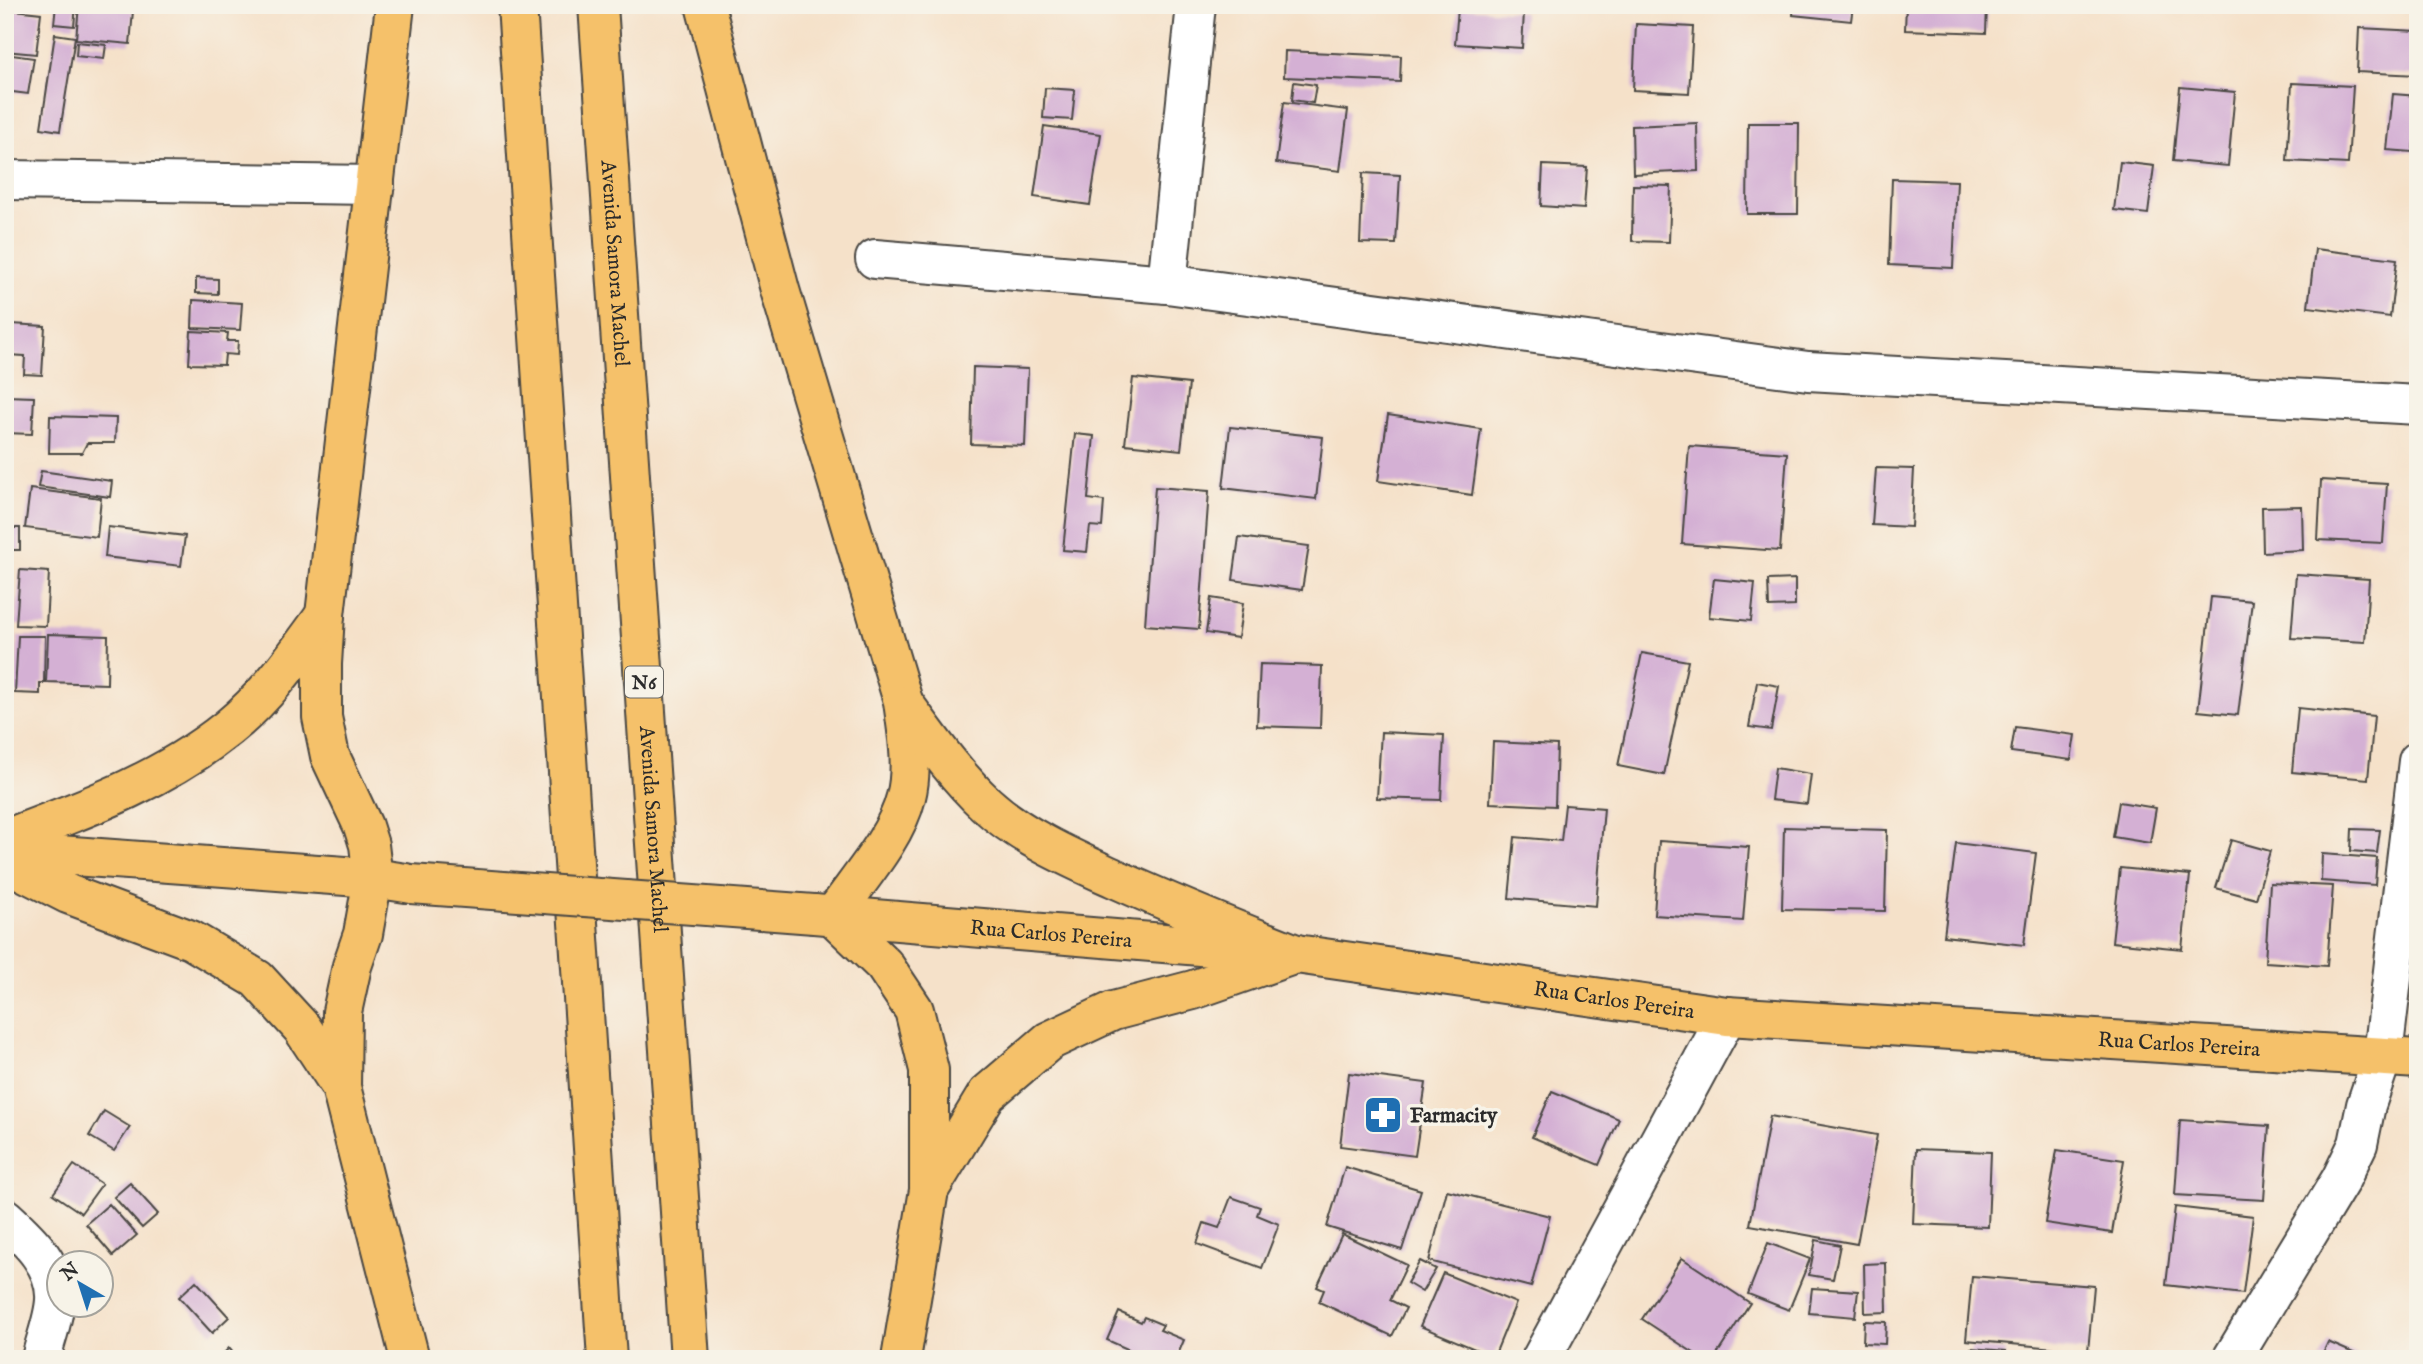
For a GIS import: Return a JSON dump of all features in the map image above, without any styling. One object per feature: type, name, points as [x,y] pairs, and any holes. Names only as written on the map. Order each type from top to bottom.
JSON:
[{"type":"main road","points":[[395,5],[321,664],[323,717],[330,756],[363,826],[369,845],[373,878],[363,934],[352,966],[342,1012],[341,1087],[410,1359]]},
{"type":"main road","points":[[517,5],[607,1359]]},
{"type":"main road","name":"Avenida Samora Machel","points":[[598,5],[690,1359]]},
{"type":"main road","points":[[705,5],[780,290],[903,701],[910,755],[906,798],[886,843],[824,915],[884,965],[915,1010],[929,1070],[929,1190],[901,1359]]},
{"type":"main road","points":[[5,839],[152,780],[229,728],[280,676],[325,615]]},
{"type":"main road","points":[[903,701],[961,777],[987,804],[1014,825],[1064,855],[1165,902],[1296,954]]},
{"type":"main road","name":"Rua Carlos Pereira","points":[[5,851],[373,878],[411,884],[1296,954],[1727,1016],[2400,1057]]},
{"type":"main road","points":[[5,862],[68,894],[191,940],[257,979],[302,1028],[341,1087]]},
{"type":"main road","points":[[929,1190],[987,1094],[1049,1041],[1114,1010],[1193,990],[1296,954]]},
{"type":"street","points":[[1167,284],[1196,5]]},
{"type":"street","points":[[5,180],[374,185]]},
{"type":"street","points":[[875,259],[1167,284],[1808,370],[2418,405]]},
{"type":"street","points":[[2232,1359],[2341,1179],[2358,1144],[2365,1105],[2400,1057],[2418,761]]},
{"type":"street","points":[[1541,1359],[1727,1016]]},
{"type":"street","points":[[5,1218],[34,1244],[51,1275],[55,1299],[41,1359]]},
{"type":"building","points":[[56,5],[76,5],[74,26],[54,24]]},
{"type":"building","points":[[79,5],[117,5],[116,9],[133,11],[130,44],[76,39]]},
{"type":"building","points":[[1707,5],[1751,5],[1750,13],[1707,8]]},
{"type":"building","points":[[1794,5],[1853,5],[1851,21],[1793,15]]},
{"type":"building","points":[[1906,5],[1987,5],[1986,33],[1905,30]]},
{"type":"building","points":[[1458,8],[1524,12],[1522,48],[1455,44]]},
{"type":"building","points":[[5,9],[41,13],[36,54],[5,51]]},
{"type":"building","points":[[1636,24],[1693,27],[1689,93],[1633,90]]},
{"type":"building","points":[[2359,28],[2418,31],[2418,75],[2357,72]]},
{"type":"building","points":[[55,34],[75,37],[60,131],[41,128]]},
{"type":"building","points":[[77,42],[106,45],[104,59],[76,56]]},
{"type":"building","points":[[1285,51],[1401,56],[1400,82],[1284,77]]},
{"type":"building","points":[[5,54],[34,58],[28,94],[5,91]]},
{"type":"building","points":[[1294,82],[1316,85],[1313,103],[1292,100]]},
{"type":"building","points":[[2292,83],[2353,86],[2348,164],[2287,161]]},
{"type":"building","points":[[2180,87],[2235,92],[2228,166],[2173,161]]},
{"type":"building","points":[[1045,88],[1075,90],[1072,120],[1043,118]]},
{"type":"building","points":[[2393,94],[2418,96],[2413,152],[2387,150]]},
{"type":"building","points":[[1284,102],[1348,110],[1340,171],[1276,163]]},
{"type":"building","points":[[1697,123],[1698,171],[1633,174],[1632,126]]},
{"type":"building","points":[[1748,123],[1799,123],[1798,214],[1747,214]]},
{"type":"building","points":[[1044,126],[1101,134],[1090,205],[1034,197]]},
{"type":"building","points":[[2120,162],[2154,166],[2148,214],[2114,210]]},
{"type":"building","points":[[1543,165],[1587,167],[1584,209],[1541,206]]},
{"type":"building","points":[[1363,173],[1400,175],[1396,244],[1360,243]]},
{"type":"building","points":[[1892,179],[1957,181],[1953,268],[1889,265]]},
{"type":"building","points":[[1633,185],[1671,186],[1669,242],[1632,241]]},
{"type":"building","points":[[2315,249],[2397,259],[2390,317],[2308,307]]},
{"type":"building","points":[[196,278],[218,279],[218,294],[196,293]]},
{"type":"building","points":[[193,300],[242,303],[240,330],[192,328]]},
{"type":"building","points":[[11,324],[45,326],[42,375],[24,374],[25,356],[8,355]]},
{"type":"building","points":[[191,331],[228,333],[227,341],[238,341],[237,355],[225,354],[224,365],[189,364]]},
{"type":"building","points":[[973,367],[1028,369],[1025,446],[971,444]]},
{"type":"building","points":[[1133,378],[1189,384],[1181,450],[1125,444]]},
{"type":"building","points":[[5,396],[34,397],[32,434],[5,433]]},
{"type":"building","points":[[1388,415],[1481,429],[1472,495],[1378,481]]},
{"type":"building","points":[[50,416],[116,418],[115,443],[87,443],[82,453],[49,453]]},
{"type":"building","points":[[1230,427],[1323,437],[1316,499],[1223,488]]},
{"type":"building","points":[[1075,434],[1094,436],[1088,499],[1104,501],[1102,527],[1090,526],[1087,552],[1063,550]]},
{"type":"building","points":[[1689,446],[1787,453],[1780,551],[1682,544]]},
{"type":"building","points":[[1876,468],[1914,469],[1911,527],[1872,525]]},
{"type":"building","points":[[41,471],[112,481],[110,497],[38,487]]},
{"type":"building","points":[[2321,480],[2387,484],[2383,543],[2318,540]]},
{"type":"building","points":[[1155,487],[1209,491],[1199,629],[1145,625]]},
{"type":"building","points":[[30,489],[101,498],[97,537],[25,528]]},
{"type":"building","points":[[2302,506],[2303,550],[2263,552],[2262,507]]},
{"type":"building","points":[[108,527],[185,536],[181,566],[105,557]]},
{"type":"building","points":[[5,528],[20,528],[20,550],[5,550]]},
{"type":"building","points":[[1239,537],[1309,546],[1302,590],[1233,580]]},
{"type":"building","points":[[20,570],[49,572],[46,626],[16,625]]},
{"type":"building","points":[[2296,574],[2369,579],[2365,642],[2291,638]]},
{"type":"building","points":[[1714,579],[1755,583],[1751,621],[1709,617]]},
{"type":"building","points":[[1795,579],[1795,606],[1769,607],[1768,580]]},
{"type":"building","points":[[2211,597],[2252,601],[2238,715],[2198,711]]},
{"type":"building","points":[[1211,598],[1243,603],[1238,638],[1206,633]]},
{"type":"building","points":[[48,634],[108,636],[107,684],[46,682]]},
{"type":"building","points":[[18,636],[45,636],[44,683],[40,683],[40,694],[15,693]]},
{"type":"building","points":[[1642,653],[1688,661],[1664,775],[1618,766]]},
{"type":"building","points":[[1260,664],[1322,666],[1320,728],[1257,726]]},
{"type":"building","points":[[1757,682],[1779,686],[1771,730],[1749,727]]},
{"type":"building","points":[[2298,708],[2374,716],[2368,779],[2292,772]]},
{"type":"building","points":[[2015,727],[2075,735],[2071,760],[2011,752]]},
{"type":"building","points":[[1381,732],[1444,735],[1441,800],[1377,798]]},
{"type":"building","points":[[1493,742],[1557,745],[1555,806],[1490,803]]},
{"type":"building","points":[[1775,768],[1811,774],[1807,804],[1771,800]]},
{"type":"building","points":[[2119,802],[2156,808],[2150,843],[2113,837]]},
{"type":"building","points":[[1565,805],[1604,808],[1596,906],[1509,898],[1515,837],[1561,841]]},
{"type":"building","points":[[1784,827],[1887,830],[1885,911],[1782,909]]},
{"type":"building","points":[[2352,829],[2380,830],[2377,853],[2351,851]]},
{"type":"building","points":[[2231,840],[2270,851],[2256,899],[2216,888]]},
{"type":"building","points":[[1659,841],[1749,847],[1743,921],[1654,915]]},
{"type":"building","points":[[1956,843],[2036,853],[2024,945],[1944,936]]},
{"type":"building","points":[[2322,854],[2377,858],[2375,885],[2321,881]]},
{"type":"building","points":[[2120,868],[2190,875],[2182,949],[2112,942]]},
{"type":"building","points":[[2270,883],[2333,886],[2327,966],[2265,962]]},
{"type":"building","name":"Farmacity","points":[[1349,1073],[1426,1083],[1415,1156],[1340,1146]]},
{"type":"building","points":[[1552,1091],[1619,1119],[1599,1165],[1532,1137]]},
{"type":"building","points":[[104,1111],[130,1127],[114,1151],[89,1136]]},
{"type":"building","points":[[1770,1116],[1877,1135],[1857,1244],[1750,1225]]},
{"type":"building","points":[[2180,1120],[2269,1126],[2264,1200],[2175,1195]]},
{"type":"building","points":[[1916,1149],[1991,1152],[1988,1227],[1913,1224]]},
{"type":"building","points":[[2057,1150],[2124,1160],[2112,1233],[2045,1223]]},
{"type":"building","points":[[74,1165],[102,1184],[81,1213],[53,1194]]},
{"type":"building","points":[[1345,1167],[1421,1190],[1402,1250],[1327,1227]]},
{"type":"building","points":[[130,1183],[158,1214],[142,1228],[114,1197]]},
{"type":"building","points":[[1447,1190],[1550,1216],[1531,1287],[1429,1261]]},
{"type":"building","points":[[1231,1197],[1260,1207],[1257,1215],[1279,1224],[1262,1268],[1197,1244],[1204,1223],[1219,1228]]},
{"type":"building","points":[[109,1204],[137,1235],[116,1253],[116,1248],[106,1248],[86,1224]]},
{"type":"building","points":[[2175,1207],[2253,1216],[2243,1294],[2166,1285]]},
{"type":"building","points":[[1342,1234],[1407,1265],[1390,1300],[1406,1308],[1392,1336],[1319,1302],[1324,1290],[1317,1287]]},
{"type":"building","points":[[1816,1240],[1840,1245],[1833,1279],[1809,1275]]},
{"type":"building","points":[[1768,1243],[1810,1259],[1789,1310],[1748,1294]]},
{"type":"building","points":[[1682,1258],[1750,1303],[1714,1359],[1703,1359],[1642,1319]]},
{"type":"building","points":[[1420,1261],[1436,1269],[1422,1292],[1407,1283]]},
{"type":"building","points":[[1886,1263],[1887,1312],[1865,1313],[1864,1264]]},
{"type":"building","points":[[1443,1273],[1516,1303],[1494,1357],[1420,1326]]},
{"type":"building","points":[[1972,1276],[2094,1286],[2088,1351],[1966,1340]]},
{"type":"building","points":[[196,1281],[229,1317],[212,1333],[179,1297]]},
{"type":"building","points":[[1812,1288],[1858,1291],[1855,1317],[1809,1313]]},
{"type":"building","points":[[1119,1312],[1141,1322],[1144,1317],[1163,1325],[1160,1330],[1184,1340],[1176,1359],[1150,1359],[1107,1340]]},
{"type":"building","points":[[1864,1321],[1886,1322],[1885,1344],[1863,1343]]},
{"type":"building","points":[[2328,1342],[2367,1359],[2320,1359]]},
{"type":"building","points":[[229,1348],[238,1359],[218,1359]]},
{"type":"building","points":[[1971,1348],[2006,1351],[2005,1359],[1970,1359]]},
{"type":"place","name":"Farmacity","points":[[1383,1115]]}]
